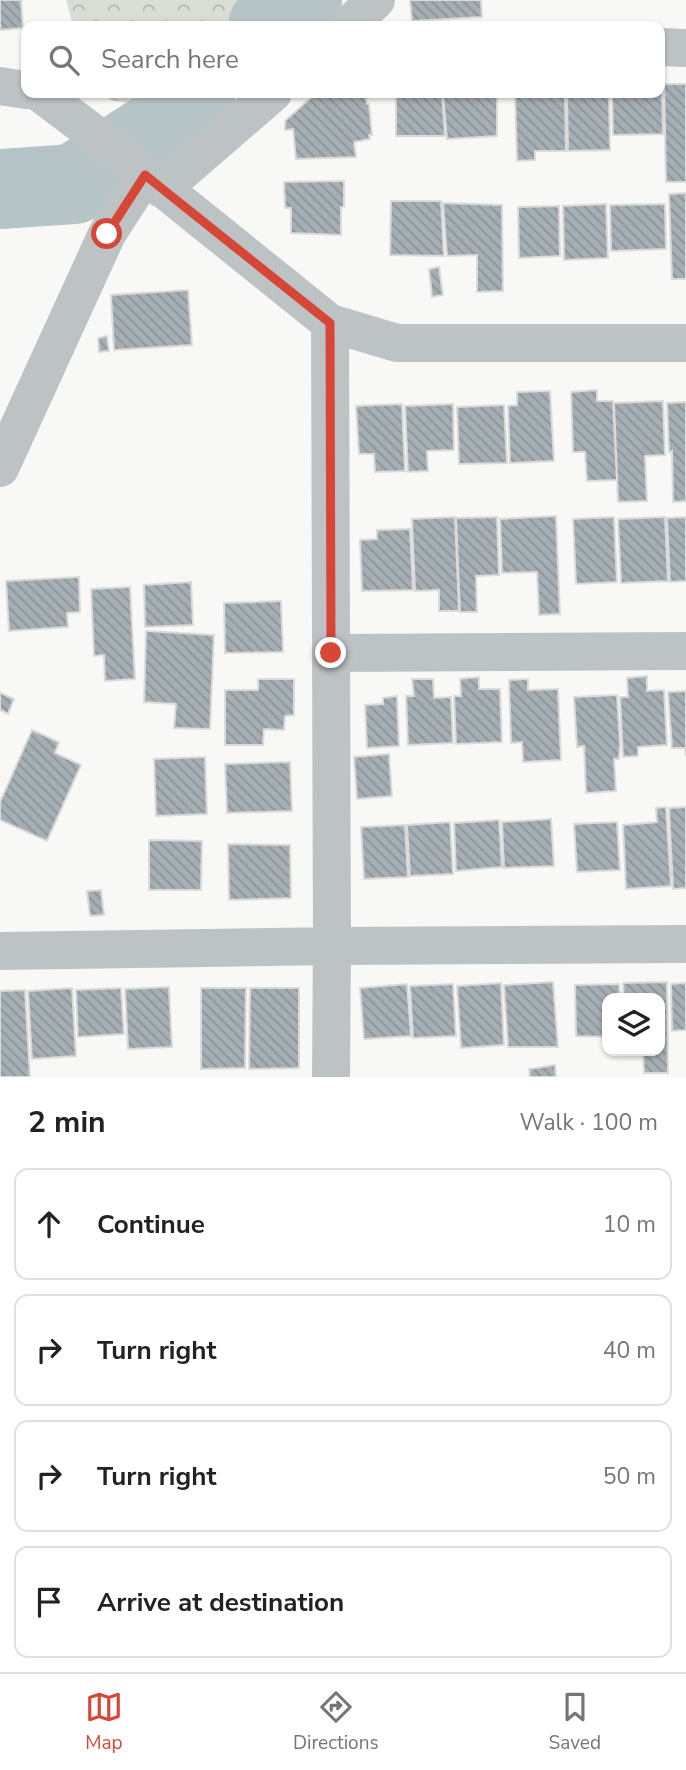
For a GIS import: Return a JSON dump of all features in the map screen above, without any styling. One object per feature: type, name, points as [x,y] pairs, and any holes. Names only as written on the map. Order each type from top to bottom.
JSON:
[{"type":"street","points":[[353,21],[376,0]]},
{"type":"street","points":[[665,47],[686,48]]},
{"type":"street","points":[[0,86],[21,89]]},
{"type":"street","points":[[47,98],[330,323],[397,343],[686,343]]},
{"type":"street","points":[[0,468],[107,234],[148,177],[266,98]]},
{"type":"street","points":[[330,323],[331,1077]]},
{"type":"street","points":[[331,653],[686,650]]},
{"type":"street","points":[[0,951],[686,944]]},
{"type":"green space","points":[[66,0],[278,0],[248,21],[72,21]]},
{"type":"green space","points":[[109,98],[159,98],[144,105]]},
{"type":"building","points":[[0,0],[21,0],[21,28],[0,30]]},
{"type":"building","points":[[410,0],[481,0],[482,17],[412,21]]},
{"type":"building","points":[[665,84],[686,84],[686,182],[666,182]]},
{"type":"building","points":[[310,98],[366,98],[372,135],[369,135],[370,139],[354,142],[356,157],[296,159],[293,129],[285,130],[285,121]]},
{"type":"building","points":[[396,98],[442,98],[445,136],[396,136]]},
{"type":"building","points":[[443,98],[497,98],[497,136],[447,139]]},
{"type":"building","points":[[515,98],[565,98],[566,151],[535,151],[535,160],[517,161]]},
{"type":"building","points":[[567,98],[609,98],[610,150],[568,151]]},
{"type":"building","points":[[612,98],[662,98],[663,134],[613,135]]},
{"type":"building","points":[[344,181],[341,235],[291,233],[291,208],[285,208],[284,182]]},
{"type":"building","points":[[686,193],[686,279],[672,279],[669,194]]},
{"type":"building","points":[[391,201],[441,201],[444,256],[390,255]]},
{"type":"building","points":[[443,203],[502,205],[503,291],[477,292],[477,255],[447,256]]},
{"type":"building","points":[[606,204],[608,258],[564,260],[563,206]]},
{"type":"building","points":[[665,204],[666,249],[611,251],[610,205]]},
{"type":"building","points":[[559,206],[560,256],[519,258],[518,207]]},
{"type":"building","points":[[439,267],[443,295],[432,297],[429,269]]},
{"type":"building","points":[[188,290],[192,345],[114,350],[111,295]]},
{"type":"building","points":[[107,336],[109,351],[99,352],[98,338]]},
{"type":"building","points":[[597,390],[597,401],[613,401],[617,480],[587,481],[585,452],[573,452],[571,392]]},
{"type":"building","points":[[550,391],[554,461],[510,463],[508,406],[517,405],[517,392]]},
{"type":"building","points":[[663,401],[665,455],[645,456],[647,501],[618,502],[614,403]]},
{"type":"building","points":[[686,402],[686,501],[673,502],[667,403]]},
{"type":"building","points":[[402,404],[405,471],[375,472],[374,454],[359,454],[356,406]]},
{"type":"building","points":[[453,404],[454,450],[427,451],[428,471],[408,472],[405,406]]},
{"type":"building","points":[[504,405],[507,463],[459,464],[457,407]]},
{"type":"building","points":[[556,516],[560,614],[539,615],[537,572],[502,573],[500,519]]},
{"type":"building","points":[[455,517],[459,611],[439,611],[439,590],[415,591],[412,519]]},
{"type":"building","points":[[497,517],[499,575],[476,576],[477,612],[460,612],[456,518]]},
{"type":"building","points":[[614,517],[617,582],[576,584],[573,519]]},
{"type":"building","points":[[665,517],[668,581],[621,583],[618,519]]},
{"type":"building","points":[[686,517],[686,581],[670,582],[667,518]]},
{"type":"building","points":[[410,529],[413,590],[362,591],[360,540],[377,539],[377,530]]},
{"type":"building","points":[[79,577],[80,612],[67,613],[68,627],[9,631],[6,581]]},
{"type":"building","points":[[191,582],[193,625],[145,627],[144,585]]},
{"type":"building","points":[[130,587],[135,679],[105,681],[104,655],[94,656],[91,589]]},
{"type":"building","points":[[281,601],[283,652],[225,653],[224,603]]},
{"type":"building","points":[[146,631],[214,635],[210,729],[174,728],[176,704],[144,702]]},
{"type":"building","points":[[647,676],[647,691],[664,690],[667,745],[638,747],[638,756],[623,757],[620,697],[628,697],[627,678]]},
{"type":"building","points":[[479,677],[479,689],[500,689],[502,742],[456,744],[454,696],[461,696],[460,679]]},
{"type":"building","points":[[258,679],[294,679],[294,715],[285,716],[284,730],[264,729],[263,745],[225,745],[225,690],[258,690]]},
{"type":"building","points":[[412,679],[433,679],[434,698],[451,697],[453,743],[408,745],[406,696],[414,696]]},
{"type":"building","points":[[528,679],[528,690],[558,689],[561,760],[523,762],[522,742],[511,743],[509,680]]},
{"type":"building","points":[[686,691],[686,756],[685,748],[672,748],[668,692]]},
{"type":"building","points":[[0,693],[14,699],[8,714],[0,710]]},
{"type":"building","points":[[617,695],[620,744],[619,759],[614,759],[616,791],[586,793],[584,746],[577,747],[574,697]]},
{"type":"building","points":[[397,696],[399,746],[367,748],[365,705],[383,704],[383,698]]},
{"type":"building","points":[[32,730],[59,742],[55,753],[81,765],[47,841],[0,820],[0,802]]},
{"type":"building","points":[[389,754],[392,796],[357,799],[354,757]]},
{"type":"building","points":[[205,757],[207,814],[156,816],[154,759]]},
{"type":"building","points":[[290,762],[292,811],[227,813],[225,764]]},
{"type":"building","points":[[666,807],[671,886],[626,889],[623,825],[657,822],[656,808]]},
{"type":"building","points":[[686,807],[686,888],[673,889],[669,808]]},
{"type":"building","points":[[551,819],[554,866],[504,868],[502,822]]},
{"type":"building","points":[[499,820],[502,867],[456,871],[454,823]]},
{"type":"building","points":[[450,822],[453,874],[410,876],[407,825]]},
{"type":"building","points":[[617,822],[620,870],[577,872],[574,824]]},
{"type":"building","points":[[405,825],[408,877],[364,879],[361,827]]},
{"type":"building","points":[[149,840],[202,841],[201,890],[149,890]]},
{"type":"building","points":[[228,844],[290,845],[291,898],[229,900]]},
{"type":"building","points":[[101,890],[104,915],[90,916],[87,891]]},
{"type":"building","points":[[553,982],[558,1047],[508,1047],[504,985]]},
{"type":"building","points":[[667,982],[668,1073],[644,1073],[643,1056],[665,1056],[665,993],[624,993],[623,983]]},
{"type":"building","points":[[501,983],[504,1045],[461,1048],[457,986]]},
{"type":"building","points":[[686,983],[686,1030],[672,1031],[671,984]]},
{"type":"building","points":[[407,984],[411,1036],[364,1039],[360,988]]},
{"type":"building","points":[[453,984],[456,1036],[413,1038],[410,986]]},
{"type":"building","points":[[619,984],[620,993],[602,993],[602,1037],[576,1036],[575,985]]},
{"type":"building","points":[[169,987],[172,1047],[128,1049],[125,989]]},
{"type":"building","points":[[72,988],[76,1056],[32,1059],[28,991]]},
{"type":"building","points":[[121,988],[124,1034],[78,1037],[76,990]]},
{"type":"building","points":[[201,988],[246,988],[245,1068],[201,1069]]},
{"type":"building","points":[[250,988],[299,988],[299,1068],[249,1069]]},
{"type":"building","points":[[25,990],[30,1077],[0,1077],[0,991]]},
{"type":"building","points":[[555,1065],[556,1077],[530,1077],[529,1069]]},
{"type":"waterway","points":[[275,21],[302,0]]},
{"type":"waterway","points":[[0,189],[74,184],[161,128],[191,98]]},
{"type":"route","points":[[107,234],[145,175],[330,323],[331,653]]}]
